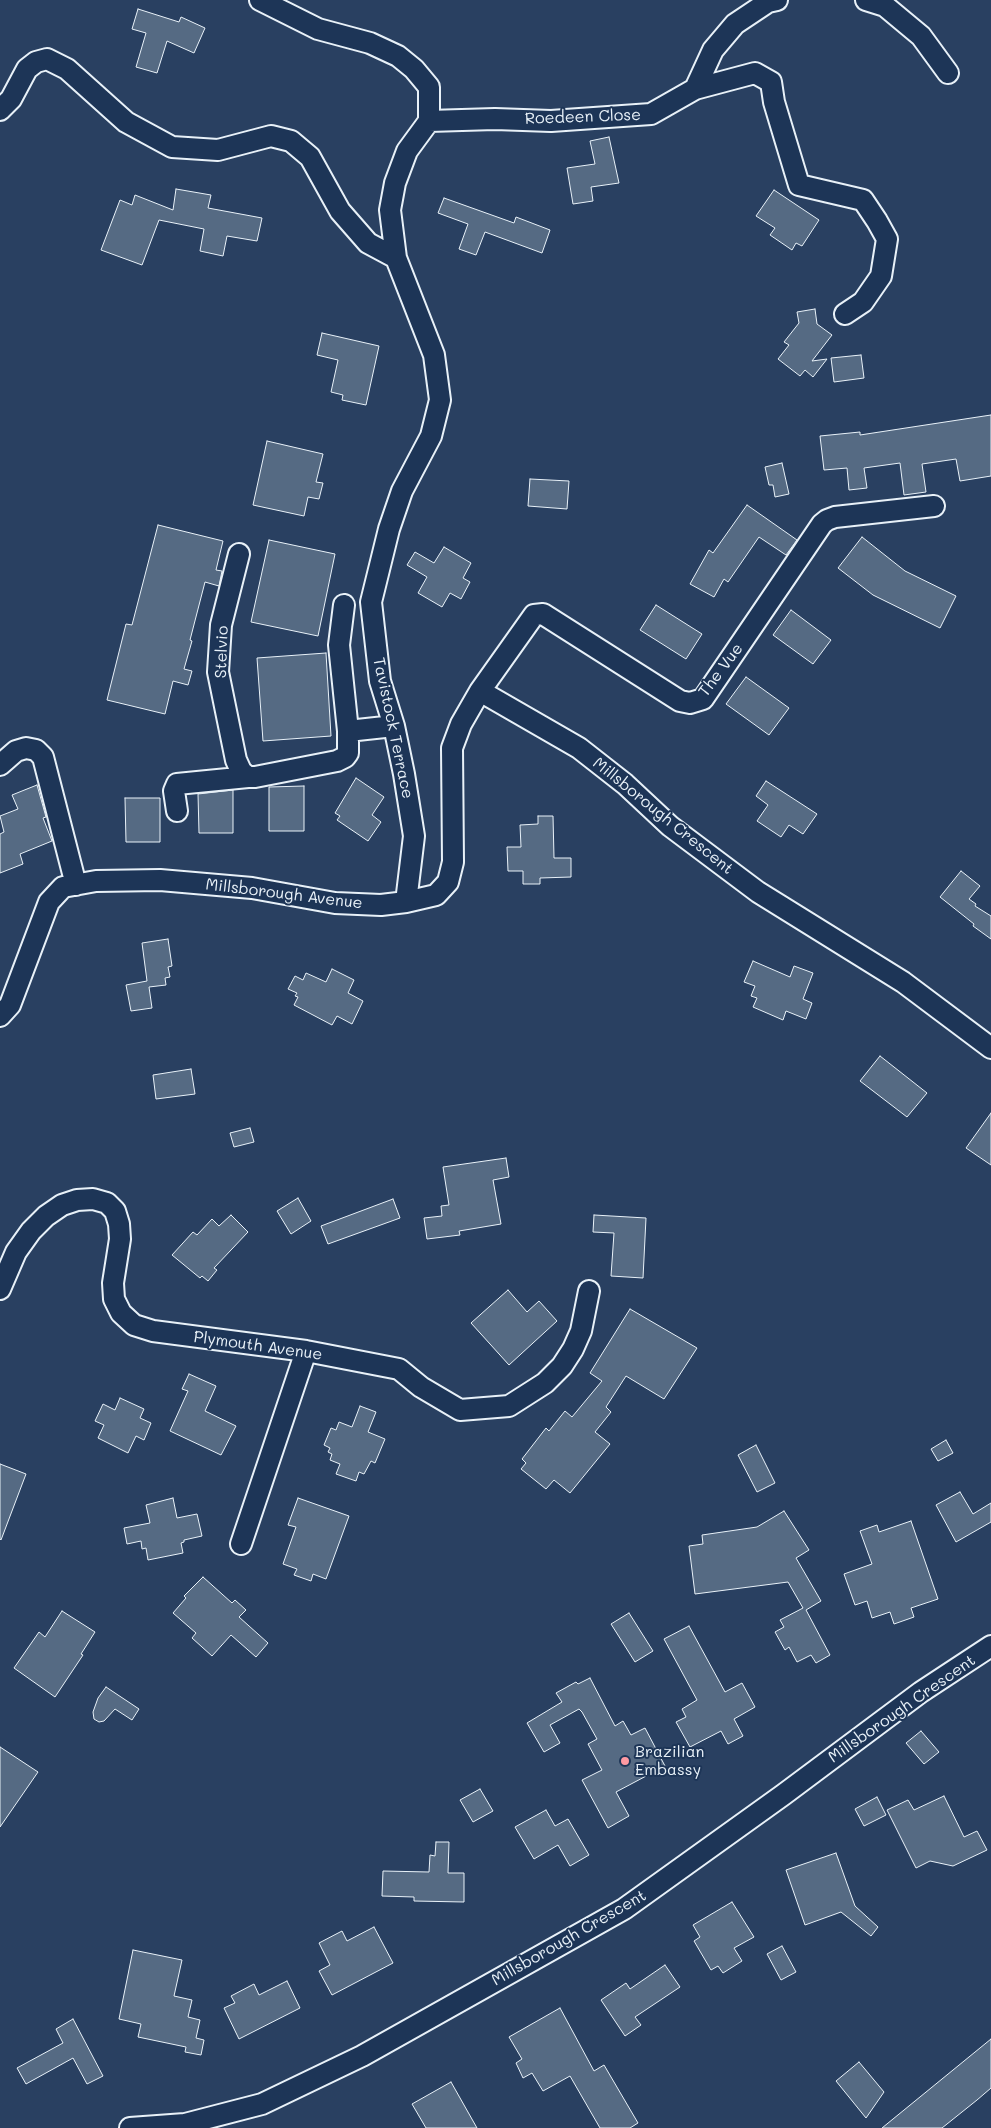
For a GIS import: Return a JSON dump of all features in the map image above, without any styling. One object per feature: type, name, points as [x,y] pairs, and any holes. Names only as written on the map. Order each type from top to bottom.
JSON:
[{"type":"street","points":[[260,0],[318,29],[370,43],[398,56],[414,69],[429,87],[429,121]]},
{"type":"street","points":[[695,89],[713,50],[735,24],[768,2],[777,0]]},
{"type":"street","points":[[866,0],[885,6],[920,36],[948,73]]},
{"type":"street","points":[[0,110],[10,99],[27,69],[36,62],[47,59],[67,69],[126,122],[172,147],[218,150],[271,136],[290,141],[310,157],[340,211],[368,243],[396,258]]},
{"type":"street","name":"Roedeen Close","points":[[429,121],[495,119],[551,121],[651,114],[695,89],[755,73],[771,82],[774,102],[799,185],[863,200],[887,239],[881,276],[863,302],[845,314]]},
{"type":"street","name":"Tavistock Terrace","points":[[406,902],[414,836],[394,726],[380,681],[371,602],[389,529],[402,491],[431,436],[440,400],[434,355],[396,258],[390,210],[395,183],[407,151],[429,121]]},
{"type":"street","name":"The Vue","points":[[480,691],[529,620],[534,615],[543,614],[680,701],[690,703],[703,699],[822,524],[835,517],[934,506]]},
{"type":"street","name":"Stelvio","points":[[239,554],[221,625],[218,672],[236,760],[241,771],[248,777]]},
{"type":"street","points":[[178,811],[174,791],[177,784],[255,777],[345,758],[348,753],[348,731],[339,644],[344,605]]},
{"type":"street","name":"Millsborough Avenue","points":[[0,1016],[10,1005],[48,902],[62,887],[96,881],[160,880],[252,888],[335,903],[381,905],[406,902],[436,895],[448,882],[453,862],[452,748],[461,724],[480,691]]},
{"type":"street","name":"Millsborough Crescent","points":[[480,691],[586,753],[625,784],[670,826],[758,892],[902,982],[991,1048]]},
{"type":"street","points":[[348,731],[394,726]]},
{"type":"street","points":[[0,766],[16,751],[26,748],[36,750],[43,757],[76,885]]},
{"type":"street","name":"Plymouth Avenue","points":[[0,1289],[16,1252],[30,1231],[46,1216],[62,1205],[77,1200],[93,1198],[107,1203],[116,1211],[120,1224],[120,1239],[113,1283],[114,1299],[120,1313],[134,1325],[153,1331],[306,1352],[399,1369],[420,1388],[460,1410],[509,1406],[545,1383],[562,1366],[573,1349],[581,1331],[588,1291]]},
{"type":"street","points":[[241,1544],[306,1352]]},
{"type":"street","name":"Millsborough Crescent","points":[[130,2128],[184,2124],[262,2104],[371,2051],[624,1909],[784,1795],[920,1692],[991,1646]]},
{"type":"building","points":[[138,9],[179,22],[181,17],[205,28],[194,53],[167,41],[157,73],[136,67],[146,33],[132,29]]},
{"type":"building","points":[[609,137],[619,183],[591,187],[593,201],[573,204],[567,168],[595,164],[590,141]]},
{"type":"building","points":[[176,189],[211,195],[208,208],[262,218],[257,241],[227,236],[223,256],[200,251],[204,229],[159,220],[142,265],[101,250],[120,200],[132,205],[135,195],[173,210]]},
{"type":"building","points":[[774,190],[819,220],[802,246],[796,243],[792,250],[770,235],[775,228],[756,216]]},
{"type":"building","points":[[444,198],[514,223],[516,217],[550,230],[542,253],[485,232],[476,255],[459,249],[468,224],[438,213]]},
{"type":"building","points":[[815,309],[817,324],[832,335],[812,361],[827,359],[813,377],[805,370],[800,376],[778,359],[789,345],[784,342],[799,323],[797,312]]},
{"type":"building","points":[[322,333],[379,346],[366,405],[342,400],[343,395],[331,392],[338,360],[317,355]]},
{"type":"building","points":[[861,355],[864,378],[834,382],[831,358]]},
{"type":"building","points":[[991,415],[991,476],[960,481],[956,459],[922,464],[926,492],[904,495],[900,463],[864,468],[867,488],[849,490],[847,468],[824,470],[820,436],[860,432],[860,435]]},
{"type":"building","points":[[267,441],[323,454],[316,482],[323,483],[319,499],[308,497],[304,516],[253,505]]},
{"type":"building","points":[[782,463],[789,494],[775,497],[773,485],[769,485],[765,467]]},
{"type":"building","points":[[530,479],[569,481],[567,509],[528,506]]},
{"type":"building","points":[[747,505],[797,540],[786,555],[759,537],[728,582],[724,579],[714,597],[690,584],[709,550],[713,553]]},
{"type":"building","points":[[158,525],[223,541],[216,570],[222,571],[219,586],[205,582],[190,640],[192,641],[184,669],[192,671],[188,685],[173,681],[165,714],[107,700],[126,624],[132,625]]},
{"type":"building","points":[[862,537],[905,571],[956,596],[940,628],[873,595],[838,568]]},
{"type":"building","points":[[269,540],[335,554],[318,636],[251,622]]},
{"type":"building","points":[[444,547],[471,563],[463,578],[470,582],[461,599],[450,593],[442,607],[418,593],[427,577],[407,565],[415,552],[434,563]]},
{"type":"building","points":[[656,605],[702,634],[686,659],[640,630]]},
{"type":"building","points":[[791,610],[831,640],[813,664],[773,635]]},
{"type":"building","points":[[326,653],[331,736],[263,741],[257,658]]},
{"type":"building","points":[[746,677],[789,708],[769,735],[726,704]]},
{"type":"building","points":[[356,778],[384,797],[372,815],[381,822],[368,841],[337,820],[340,816],[335,813]]},
{"type":"building","points":[[766,781],[817,814],[803,834],[789,825],[781,837],[757,821],[768,805],[756,796]]},
{"type":"building","points":[[37,785],[46,817],[43,818],[52,841],[20,854],[23,864],[0,873],[0,834],[4,832],[0,816],[18,809],[12,795]]},
{"type":"building","points":[[304,786],[304,831],[269,831],[269,787]]},
{"type":"building","points":[[233,790],[233,833],[199,833],[198,794]]},
{"type":"building","points":[[125,798],[160,798],[160,842],[126,842]]},
{"type":"building","points":[[538,816],[553,816],[554,858],[571,858],[571,877],[540,878],[540,884],[523,884],[523,871],[508,871],[507,847],[521,847],[520,825],[538,824]]},
{"type":"building","points":[[961,871],[980,886],[969,899],[976,904],[975,906],[991,916],[991,939],[940,897]]},
{"type":"building","points":[[168,939],[172,966],[168,967],[170,977],[165,978],[166,985],[149,987],[152,1008],[131,1011],[126,985],[147,981],[142,943]]},
{"type":"building","points":[[753,961],[790,977],[794,966],[813,973],[803,999],[812,1003],[806,1019],[786,1011],[783,1020],[753,1007],[757,998],[751,996],[755,986],[744,982]]},
{"type":"building","points":[[332,969],[354,980],[348,993],[363,1001],[352,1024],[337,1016],[332,1025],[294,1005],[298,997],[295,996],[297,993],[288,989],[295,976],[303,980],[306,973],[326,982]]},
{"type":"building","points":[[880,1056],[927,1093],[907,1117],[860,1081]]},
{"type":"building","points":[[191,1069],[195,1094],[156,1099],[153,1075]]},
{"type":"building","points":[[991,1113],[991,1165],[966,1148]]},
{"type":"building","points":[[250,1128],[254,1142],[234,1147],[230,1133]]},
{"type":"building","points":[[506,1158],[509,1177],[493,1180],[501,1224],[459,1231],[460,1235],[427,1239],[424,1218],[442,1216],[441,1206],[449,1205],[443,1167]]},
{"type":"building","points":[[298,1198],[311,1221],[291,1234],[277,1211]]},
{"type":"building","points":[[393,1199],[400,1218],[328,1244],[321,1226]]},
{"type":"building","points":[[231,1215],[248,1232],[214,1268],[217,1270],[208,1281],[202,1276],[200,1278],[172,1255],[193,1232],[197,1235],[212,1219],[219,1226]]},
{"type":"building","points":[[594,1215],[646,1218],[643,1278],[611,1276],[614,1233],[593,1232]]},
{"type":"building","points":[[508,1290],[527,1312],[539,1301],[557,1321],[509,1365],[471,1323]]},
{"type":"building","points":[[630,1309],[697,1348],[664,1399],[626,1376],[606,1407],[611,1412],[595,1432],[610,1444],[570,1493],[554,1480],[546,1489],[521,1469],[526,1463],[522,1459],[546,1428],[549,1431],[565,1411],[572,1417],[602,1381],[590,1373]]},
{"type":"building","points":[[189,1374],[216,1386],[205,1411],[236,1426],[221,1455],[170,1431],[188,1391],[182,1389]]},
{"type":"building","points":[[120,1398],[144,1409],[140,1418],[151,1423],[144,1440],[136,1436],[128,1453],[98,1438],[104,1425],[95,1421],[103,1404],[115,1410]]},
{"type":"building","points":[[360,1406],[376,1412],[368,1432],[385,1439],[375,1463],[371,1461],[364,1474],[359,1472],[356,1481],[336,1474],[340,1464],[330,1460],[332,1454],[328,1452],[330,1448],[324,1445],[331,1428],[336,1430],[339,1422],[352,1427]]},
{"type":"building","points":[[946,1440],[953,1453],[938,1461],[931,1449]]},
{"type":"building","points":[[756,1445],[775,1483],[757,1492],[738,1455]]},
{"type":"building","points":[[0,1464],[26,1474],[1,1540],[0,1539]]},
{"type":"building","points":[[960,1492],[973,1514],[991,1503],[991,1522],[956,1542],[936,1505]]},
{"type":"building","points":[[173,1498],[177,1518],[197,1514],[202,1536],[184,1540],[181,1543],[183,1553],[148,1560],[146,1548],[142,1549],[141,1541],[127,1544],[124,1528],[150,1523],[146,1505]]},
{"type":"building","points":[[298,1498],[349,1516],[326,1579],[313,1574],[311,1581],[294,1575],[297,1569],[283,1564],[296,1527],[288,1525]]},
{"type":"building","points":[[784,1511],[809,1550],[796,1558],[821,1601],[806,1610],[830,1655],[816,1663],[811,1655],[797,1662],[789,1647],[785,1650],[775,1632],[784,1627],[780,1620],[803,1608],[788,1582],[695,1594],[689,1546],[703,1544],[702,1535],[757,1527]]},
{"type":"building","points":[[911,1521],[938,1599],[911,1608],[914,1617],[894,1624],[890,1612],[872,1618],[867,1601],[855,1605],[844,1574],[872,1564],[860,1531],[877,1525],[879,1532]]},
{"type":"building","points":[[203,1577],[232,1603],[235,1600],[246,1610],[239,1617],[268,1643],[256,1657],[231,1635],[212,1656],[192,1638],[196,1633],[173,1613],[186,1598],[184,1596]]},
{"type":"building","points":[[62,1611],[95,1632],[81,1654],[83,1655],[55,1697],[14,1668],[39,1632],[45,1637]]},
{"type":"building","points":[[629,1613],[653,1651],[635,1662],[611,1624]]},
{"type":"building","points":[[689,1626],[725,1692],[742,1683],[755,1707],[734,1719],[743,1736],[728,1744],[721,1731],[690,1747],[676,1722],[686,1717],[682,1709],[697,1700],[664,1639]]},
{"type":"building","points":[[590,1678],[615,1726],[623,1721],[631,1735],[645,1728],[665,1766],[616,1792],[629,1816],[608,1828],[582,1780],[602,1770],[588,1744],[597,1739],[582,1712],[579,1709],[550,1725],[560,1743],[544,1752],[527,1723],[562,1702],[556,1693],[576,1682],[578,1684]]},
{"type":"building","points":[[106,1687],[139,1709],[132,1720],[115,1709],[104,1721],[99,1722],[94,1719],[93,1712],[98,1698]]},
{"type":"building","points":[[921,1731],[939,1752],[924,1764],[906,1743]]},
{"type":"building","points":[[0,1747],[38,1772],[0,1827]]},
{"type":"building","points":[[480,1789],[493,1811],[473,1822],[460,1800]]},
{"type":"building","points":[[944,1796],[964,1837],[977,1831],[987,1850],[953,1866],[930,1861],[916,1868],[887,1810],[908,1800],[914,1810]]},
{"type":"building","points":[[877,1797],[886,1815],[864,1826],[855,1809]]},
{"type":"building","points":[[546,1810],[555,1826],[568,1819],[589,1855],[570,1866],[558,1845],[534,1859],[515,1827]]},
{"type":"building","points":[[436,1842],[449,1842],[448,1873],[464,1873],[464,1902],[414,1901],[414,1897],[382,1896],[383,1871],[429,1872],[430,1855],[435,1856]]},
{"type":"building","points":[[836,1853],[855,1906],[878,1927],[871,1936],[841,1912],[805,1925],[786,1870]]},
{"type":"building","points":[[732,1902],[754,1937],[734,1948],[742,1961],[723,1973],[718,1966],[711,1970],[694,1941],[700,1937],[693,1925]]},
{"type":"building","points":[[374,1927],[393,1963],[332,1995],[319,1971],[330,1965],[319,1943],[342,1931],[347,1941]]},
{"type":"building","points":[[782,1946],[796,1972],[781,1980],[767,1954]]},
{"type":"building","points":[[133,1950],[182,1960],[174,1996],[192,2000],[188,2017],[200,2020],[196,2038],[204,2040],[201,2055],[185,2052],[186,2047],[138,2037],[141,2024],[119,2019]]},
{"type":"building","points":[[665,1965],[680,1987],[635,2017],[641,2025],[625,2036],[601,2000],[626,1983],[630,1989]]},
{"type":"building","points":[[287,1981],[300,2008],[239,2039],[224,2008],[235,2003],[231,1996],[254,1984],[259,1995]]},
{"type":"building","points":[[560,2008],[594,2071],[604,2065],[638,2123],[630,2128],[600,2128],[570,2076],[543,2091],[532,2073],[523,2078],[516,2063],[522,2059],[509,2037]]},
{"type":"building","points":[[73,2019],[103,2076],[87,2084],[73,2058],[26,2084],[17,2068],[63,2043],[56,2029]]},
{"type":"building","points":[[991,2039],[991,2088],[977,2100],[942,2128],[882,2128]]},
{"type":"building","points":[[859,2062],[884,2092],[866,2118],[836,2081]]},
{"type":"building","points":[[451,2082],[477,2128],[426,2128],[412,2104]]},
{"type":"place","name":"Brazilian Embassy","points":[[625,1761]]}]
